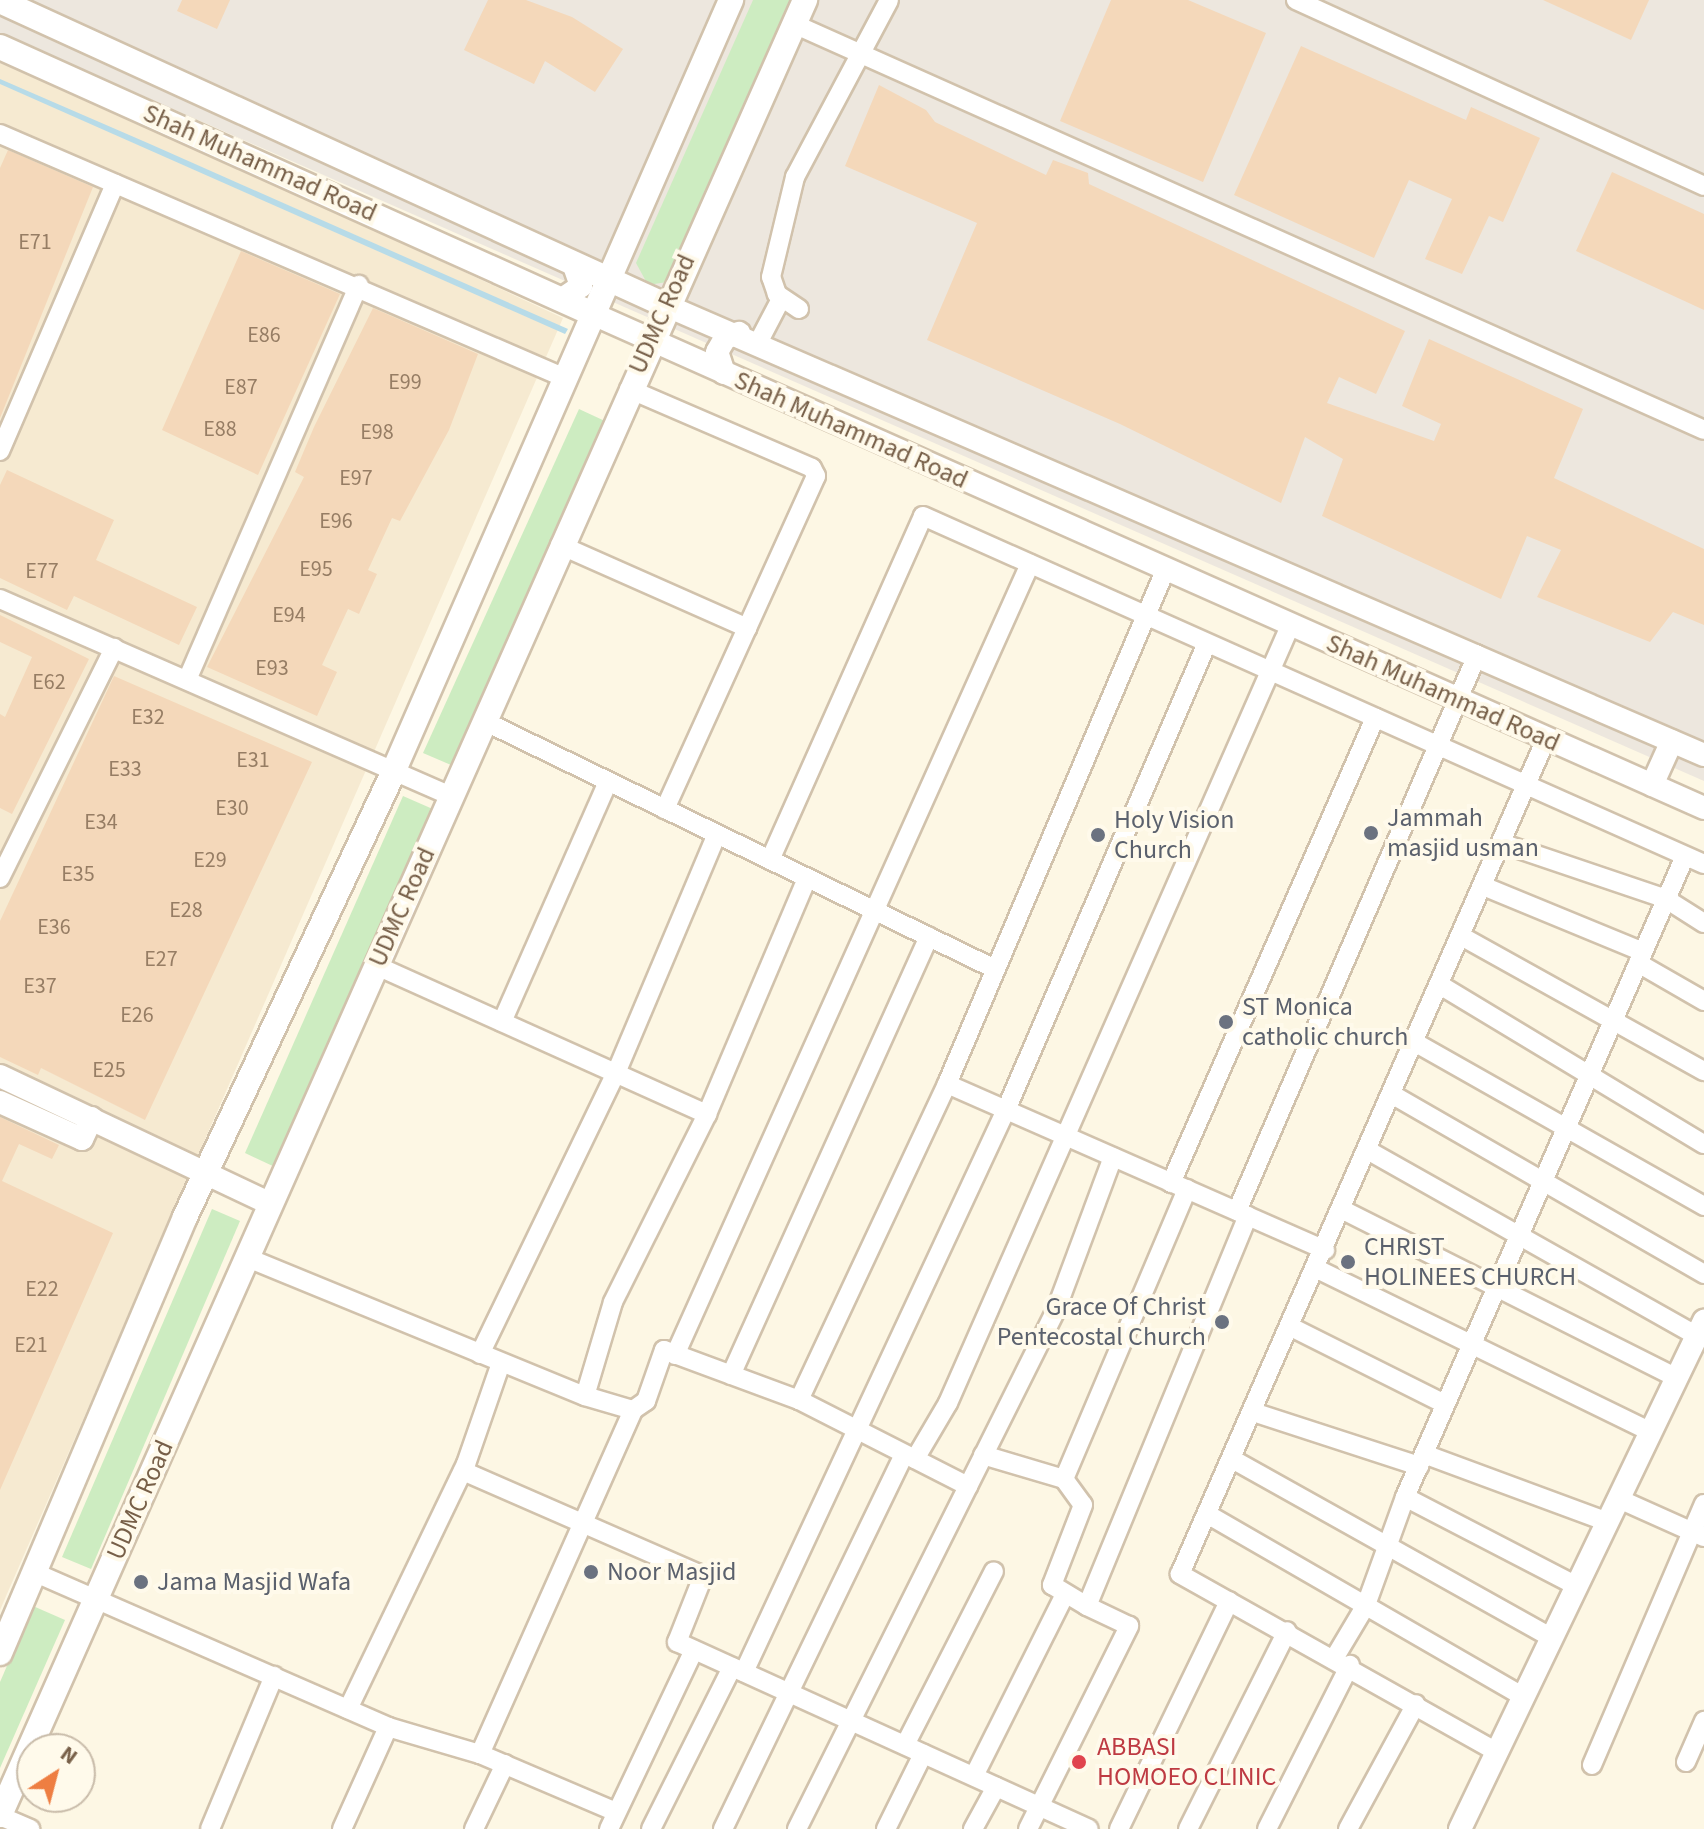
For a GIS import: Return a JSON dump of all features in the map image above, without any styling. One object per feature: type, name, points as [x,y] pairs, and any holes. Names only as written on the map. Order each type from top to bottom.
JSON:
[{"type":"main road","points":[[0,1653],[205,1172],[394,770],[563,377],[731,0]]},
{"type":"main road","name":"UDMC Road","points":[[0,1815],[377,966],[665,305],[805,0]]},
{"type":"main road","name":"Shah Muhammad Road","points":[[0,1],[665,305]]},
{"type":"main road","name":"Shah Muhammad Road","points":[[0,47],[593,314]]},
{"type":"street","points":[[799,309],[781,299],[772,287],[772,261],[795,177],[889,0]]},
{"type":"street","points":[[1296,0],[1704,186]]},
{"type":"street","points":[[794,24],[1704,430]]},
{"type":"street","points":[[0,134],[359,285],[563,377]]},
{"type":"street","points":[[0,451],[115,184]]},
{"type":"street","points":[[562,299],[581,286],[573,263]]},
{"type":"street","points":[[187,680],[359,285]]},
{"type":"street","points":[[724,373],[717,352],[725,338],[749,337],[781,299]]},
{"type":"street","name":"Shah Muhammad Road","points":[[665,305],[749,337],[1704,755]]},
{"type":"street","name":"Shah Muhammad Road","points":[[593,314],[1165,571],[1704,808]]},
{"type":"street","points":[[629,389],[814,471],[665,809]]},
{"type":"street","points":[[770,860],[923,516],[1704,864]]},
{"type":"street","points":[[560,545],[747,628]]},
{"type":"street","points":[[675,1355],[1030,564]]},
{"type":"street","points":[[799,1400],[947,1084],[993,968],[1165,571]]},
{"type":"street","points":[[0,599],[451,796]]},
{"type":"street","points":[[723,1829],[910,1456],[948,1403],[1290,626]]},
{"type":"street","points":[[651,1829],[738,1670],[860,1431],[1006,1110],[1207,643]]},
{"type":"street","points":[[0,878],[6,849],[114,648]]},
{"type":"street","points":[[1087,1606],[1243,1214],[1477,655]]},
{"type":"street","points":[[1064,1479],[1179,1186],[1375,718]]},
{"type":"street","points":[[484,721],[993,968]]},
{"type":"street","points":[[1497,1752],[1343,1661],[1180,1574],[1369,1151],[1546,739]]},
{"type":"street","points":[[1652,785],[1672,741]]},
{"type":"street","points":[[502,1022],[608,782]]},
{"type":"street","points":[[480,1354],[616,1073],[717,834]]},
{"type":"street","points":[[1501,843],[1666,899],[1704,923]]},
{"type":"street","points":[[1267,1829],[1343,1661],[1405,1497],[1685,856]]},
{"type":"street","points":[[585,1396],[613,1302],[707,1114],[807,878]]},
{"type":"street","points":[[1483,886],[1641,957],[1704,1001]]},
{"type":"street","points":[[1461,936],[1614,1017],[1704,1071]]},
{"type":"street","points":[[731,1375],[929,937]]},
{"type":"street","points":[[377,966],[707,1114]]},
{"type":"street","points":[[1440,985],[1704,1144]]},
{"type":"street","points":[[1416,1043],[1704,1206]]},
{"type":"street","points":[[0,1076],[271,1204]]},
{"type":"street","points":[[947,1084],[1325,1250]]},
{"type":"street","points":[[1393,1095],[1704,1274]]},
{"type":"street","points":[[0,1102],[82,1139],[92,1118]]},
{"type":"street","points":[[1369,1151],[1518,1237],[1700,1329],[1497,1752],[1464,1828]]},
{"type":"street","points":[[797,1829],[1056,1310],[1113,1157]]},
{"type":"street","points":[[1343,1210],[1677,1378]]},
{"type":"street","points":[[248,1258],[501,1363],[585,1396],[633,1410]]},
{"type":"street","points":[[1317,1269],[1651,1432]]},
{"type":"street","points":[[1291,1327],[1445,1404]]},
{"type":"street","points":[[480,1754],[580,1523],[633,1410],[646,1401],[664,1350],[799,1400],[968,1486]]},
{"type":"street","points":[[348,1709],[463,1471],[501,1363]]},
{"type":"street","points":[[1253,1412],[1421,1460],[1608,1522]]},
{"type":"street","points":[[983,1455],[1064,1479],[1083,1505],[1052,1585],[1064,1596],[1129,1626],[1028,1829]]},
{"type":"street","points":[[1232,1459],[1552,1638]]},
{"type":"street","points":[[463,1471],[697,1573],[702,1579],[676,1637],[694,1650],[1089,1829]]},
{"type":"street","points":[[1405,1497],[1577,1586]]},
{"type":"street","points":[[1619,1499],[1698,1534]]},
{"type":"street","points":[[1592,1765],[1698,1534],[1704,1504]]},
{"type":"street","points":[[1207,1514],[1524,1697]]},
{"type":"street","points":[[905,1745],[994,1571]]},
{"type":"street","points":[[36,1573],[388,1727],[505,1764],[612,1820],[694,1650]]},
{"type":"street","points":[[974,1776],[1064,1596]]},
{"type":"street","points":[[1119,1829],[1229,1601]]},
{"type":"street","points":[[1188,1829],[1287,1631]]},
{"type":"street","points":[[210,1829],[274,1676]]},
{"type":"street","points":[[1348,1829],[1416,1704]]},
{"type":"street","points":[[1686,1762],[1704,1721]]},
{"type":"street","points":[[342,1829],[388,1727]]},
{"type":"street","points":[[886,1829],[923,1754]]},
{"type":"street","points":[[474,1829],[505,1764]]},
{"type":"street","points":[[973,1829],[996,1787]]},
{"type":"street","points":[[0,1815],[30,1829]]},
{"type":"shaded area","points":[[0,0],[1704,0],[1704,781],[0,33]]},
{"type":"shaded area","points":[[0,56],[563,318],[0,1610]]},
{"type":"green space","points":[[753,0],[790,0],[667,282],[648,285],[636,263]]},
{"type":"green space","points":[[579,409],[607,422],[451,765],[423,753]]},
{"type":"green space","points":[[403,796],[435,810],[277,1168],[245,1153]]},
{"type":"green space","points":[[212,1209],[240,1221],[91,1569],[62,1557]]},
{"type":"green space","points":[[33,1606],[65,1620],[0,1768],[0,1682]]},
{"type":"water","points":[[0,79],[568,329],[565,334],[0,84]]},
{"type":"building","points":[[182,0],[230,0],[217,29],[177,11]]},
{"type":"building","points":[[488,0],[526,0],[572,17],[623,49],[595,92],[545,61],[534,84],[464,50]]},
{"type":"building","points":[[1111,0],[1188,0],[1266,33],[1203,182],[1060,121]]},
{"type":"building","points":[[1543,0],[1649,0],[1631,40]]},
{"type":"building","points":[[1301,46],[1466,120],[1471,107],[1540,138],[1503,222],[1489,216],[1462,274],[1425,259],[1452,199],[1409,180],[1374,258],[1234,195]]},
{"type":"building","points":[[879,85],[926,110],[935,122],[1046,175],[1053,160],[1088,173],[1089,184],[1405,331],[1376,394],[1339,377],[1327,403],[1434,441],[1441,424],[1402,406],[1429,339],[1583,409],[1554,478],[1704,549],[1704,625],[1673,612],[1650,642],[1537,597],[1561,550],[1527,536],[1501,599],[1322,516],[1343,459],[1305,437],[1281,503],[1120,424],[927,340],[977,223],[845,166]]},
{"type":"building","points":[[8,150],[93,187],[0,418],[0,168]]},
{"type":"building","points":[[1612,172],[1704,214],[1704,310],[1576,251]]},
{"type":"building","points":[[241,251],[340,294],[258,475],[162,430]]},
{"type":"building","points":[[373,308],[478,354],[449,430],[400,521],[392,518],[368,570],[377,574],[359,614],[348,609],[322,665],[337,672],[317,716],[207,667],[304,477],[295,472]]},
{"type":"building","points":[[7,470],[114,520],[96,560],[197,607],[179,645],[74,596],[67,610],[0,578],[0,485]]},
{"type":"building","points":[[0,615],[89,659],[12,814],[0,808],[0,714],[5,717],[32,657],[0,642]]},
{"type":"building","points":[[114,676],[312,762],[145,1120],[41,1068],[38,1075],[0,1057],[0,921]]},
{"type":"building","points":[[0,1117],[59,1145],[52,1159],[19,1144],[2,1181],[113,1233],[0,1490]]},
{"type":"place","name":"Jammah masjid usman","points":[[1371,833]]},
{"type":"place","name":"Holy Vision Church","points":[[1098,835]]},
{"type":"place","name":"ST Monica catholic church","points":[[1226,1022]]},
{"type":"place","name":"CHRIST HOLINEES CHURCH","points":[[1348,1262]]},
{"type":"place","name":"Grace Of Christ Pentecostal Church","points":[[1222,1322]]},
{"type":"place","name":"Noor Masjid","points":[[591,1572]]},
{"type":"place","name":"Jama Masjid Wafa","points":[[141,1582]]},
{"type":"place","name":"ABBASI HOMOEO CLINIC","points":[[1079,1762]]}]
